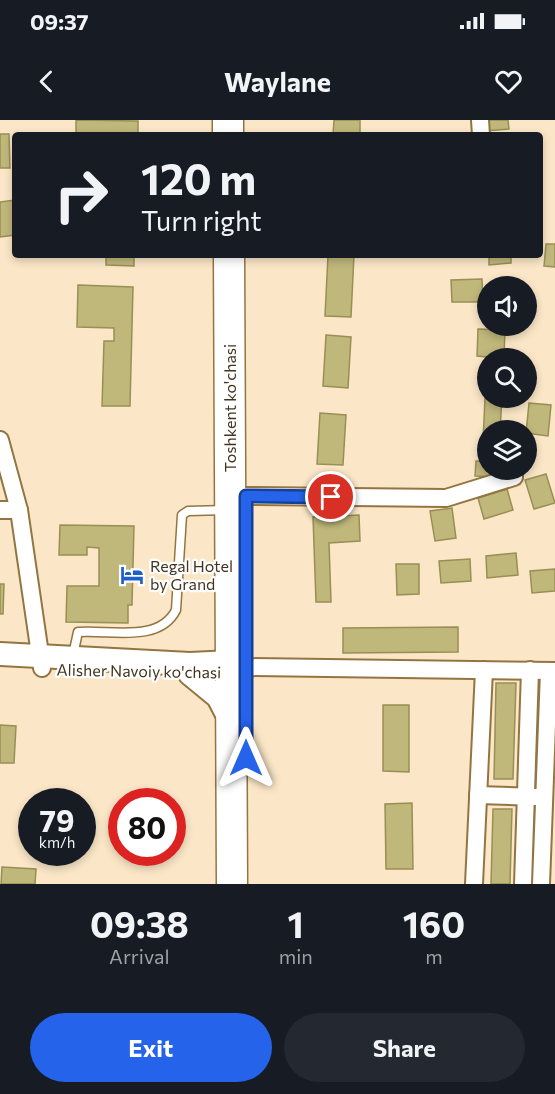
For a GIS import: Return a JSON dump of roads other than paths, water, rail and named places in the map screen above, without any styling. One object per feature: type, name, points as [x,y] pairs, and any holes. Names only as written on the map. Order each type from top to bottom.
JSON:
[{"type":"highway","name":"Toshkent ko'chasi","points":[[229,258],[238,503],[231,619],[247,884]]},
{"type":"highway","name":"Toshkent ko'chasi","points":[[232,884],[230,720],[235,667],[247,258]]},
{"type":"main road","points":[[230,720],[218,697],[190,669],[218,643],[231,619]]},
{"type":"main road","name":"Alisher Navoiy ko'chasi","points":[[0,654],[42,663],[190,669],[235,667]]},
{"type":"main road","name":"Alisher Navoiy ko'chasi","points":[[0,666],[72,658],[190,669]]},
{"type":"street","points":[[0,440],[19,510],[42,663]]},
{"type":"street","points":[[238,503],[446,498],[504,480]]},
{"type":"street","points":[[0,510],[19,510]]},
{"type":"street","points":[[235,667],[552,671],[550,798],[542,884]]},
{"type":"street","points":[[474,884],[484,670]]},
{"type":"street","points":[[523,884],[530,670]]},
{"type":"street","points":[[478,795],[550,798]]},
{"type":"lane","points":[[72,658],[78,632],[144,632],[156,629],[172,618],[176,610],[182,515],[188,511],[238,503]]},
{"type":"place","name":"Regal Hotel by Grand","points":[[132,575]]}]
